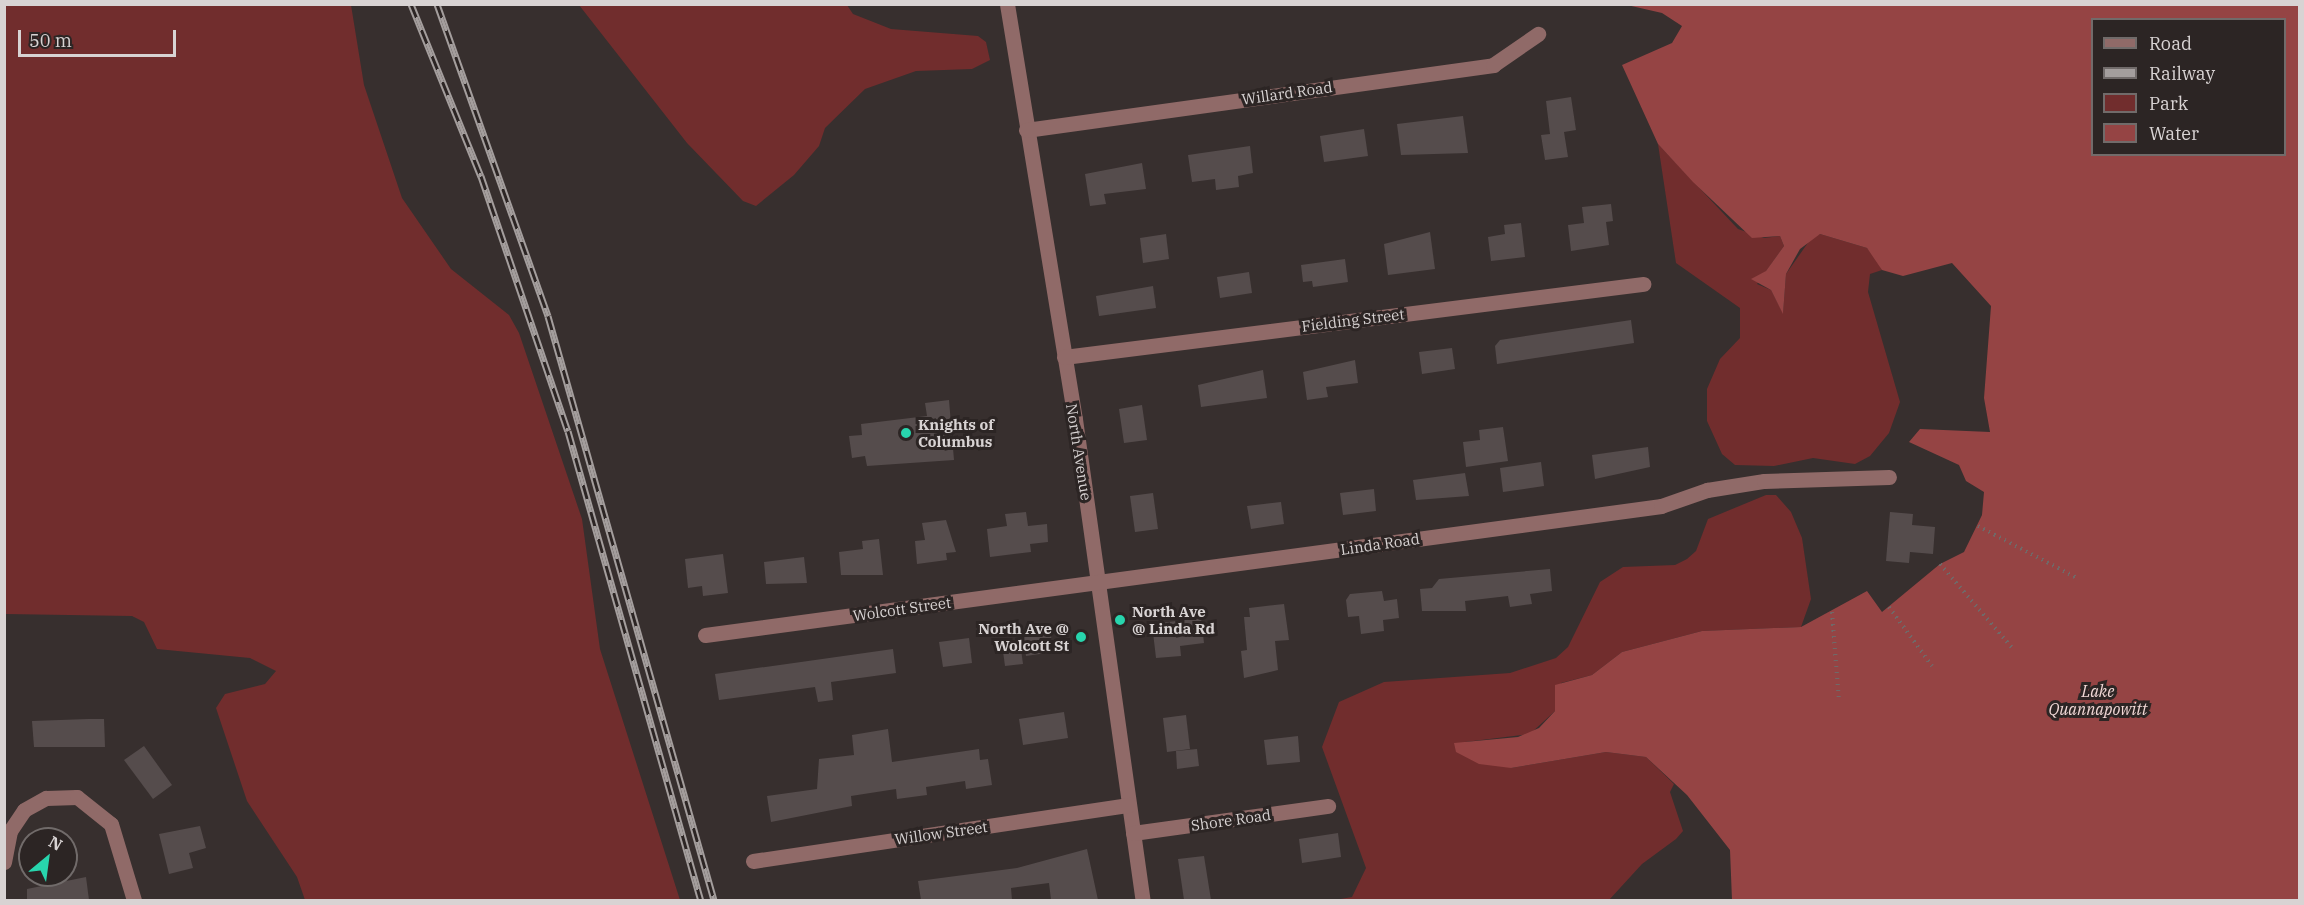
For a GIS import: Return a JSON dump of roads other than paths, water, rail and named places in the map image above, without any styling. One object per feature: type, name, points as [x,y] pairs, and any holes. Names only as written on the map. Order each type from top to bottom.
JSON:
[{"type":"street","name":"North Avenue","points":[[1007,4],[1099,583],[1143,900]]},
{"type":"street","name":"Willard Road","points":[[1026,130],[1493,65],[1538,34]]},
{"type":"street","name":"Fielding Street","points":[[1064,357],[1643,284]]},
{"type":"street","name":"Linda Road","points":[[1099,583],[1661,506],[1707,490],[1764,481],[1889,477]]},
{"type":"street","name":"Wolcott Street","points":[[705,635],[1099,583]]},
{"type":"street","points":[[4,862],[10,831],[24,810],[52,796],[77,797],[111,824],[134,900]]},
{"type":"street","name":"Willow Street","points":[[753,861],[1129,805]]},
{"type":"street","name":"Shore Road","points":[[1133,833],[1328,806]]},
{"type":"water","name":"Lake Quannapowitt","points":[[1627,5],[2299,5],[2299,900],[1732,900],[1730,850],[1687,795],[1646,757],[1606,752],[1511,768],[1479,764],[1456,752],[1454,743],[1518,737],[1539,728],[1555,711],[1555,685],[1592,675],[1622,652],[1702,631],[1801,627],[1867,591],[1882,612],[1940,564],[1964,552],[1982,515],[1984,492],[1966,481],[1959,465],[1909,442],[1920,429],[1990,432],[1984,398],[1991,306],[1952,263],[1903,276],[1882,270],[1867,248],[1820,234],[1800,249],[1786,274],[1783,314],[1771,290],[1751,279],[1766,271],[1784,246],[1780,236],[1752,238],[1693,182],[1658,144],[1622,65],[1672,43],[1682,26],[1662,13]]},
{"type":"railway","points":[[411,4],[481,176],[568,431],[701,900]]},
{"type":"railway","points":[[437,4],[548,316],[714,900]]},
{"type":"place","name":"Knights of Columbus","points":[[906,433]]},
{"type":"place","name":"North Ave @ Linda Rd","points":[[1120,620]]},
{"type":"place","name":"North Ave @ Wolcott St","points":[[1081,637]]}]
